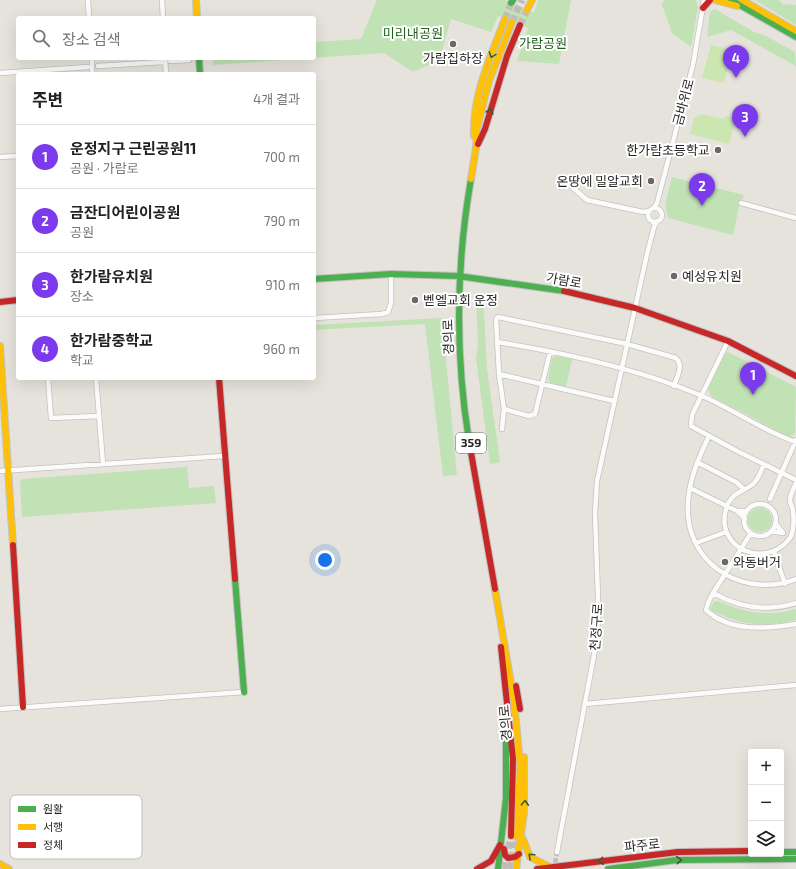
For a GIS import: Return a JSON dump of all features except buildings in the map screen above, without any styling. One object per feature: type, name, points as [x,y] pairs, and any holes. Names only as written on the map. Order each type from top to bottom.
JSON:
[{"type":"main road","points":[[196,0],[197,16]]},
{"type":"main road","points":[[527,10],[532,0]]},
{"type":"main road","points":[[703,8],[710,0]]},
{"type":"main road","points":[[715,0],[744,8]]},
{"type":"main road","points":[[731,0],[796,37]]},
{"type":"main road","points":[[742,0],[796,31]]},
{"type":"main road","points":[[476,148],[472,125],[484,76],[505,19]]},
{"type":"main road","name":"경의로","points":[[512,22],[489,81],[480,111],[476,148],[464,219],[458,276],[460,353],[464,409],[504,652],[513,759],[517,837]]},
{"type":"main road","points":[[476,148],[485,129],[507,56],[520,25]]},
{"type":"main road","points":[[199,60],[200,72]]},
{"type":"main road","name":"가람로","points":[[316,279],[391,274],[458,276],[577,293],[635,308],[728,341],[796,376]]},
{"type":"main road","points":[[0,302],[16,300]]},
{"type":"main road","points":[[0,346],[3,471],[23,707]]},
{"type":"main road","points":[[219,380],[244,692]]},
{"type":"main road","points":[[504,652],[519,696],[525,770],[517,837],[519,854],[516,869]]},
{"type":"main road","points":[[498,869],[502,857],[508,760],[504,652]]},
{"type":"main road","points":[[517,837],[530,857],[550,867]]},
{"type":"main road","points":[[502,841],[506,856],[511,858],[519,854]]},
{"type":"main road","points":[[477,869],[491,861],[497,854],[502,841]]},
{"type":"main road","name":"파주로","points":[[537,869],[678,852],[748,851]]},
{"type":"main road","points":[[784,852],[796,852]]},
{"type":"main road","name":"파주로","points":[[608,869],[677,860],[796,859]]},
{"type":"main road","points":[[0,864],[9,869]]},
{"type":"street","points":[[88,0],[89,16]]},
{"type":"street","points":[[162,0],[163,16]]},
{"type":"street","name":"금바위로","points":[[657,203],[693,65],[704,0]]},
{"type":"street","points":[[92,60],[92,72]]},
{"type":"street","points":[[98,66],[166,60],[189,60]]},
{"type":"street","points":[[166,60],[166,72]]},
{"type":"street","points":[[0,72],[88,67]]},
{"type":"street","points":[[0,157],[16,156]]},
{"type":"street","points":[[572,187],[587,200],[648,213]]},
{"type":"street","points":[[648,213],[657,203]]},
{"type":"street","points":[[635,308],[654,227],[662,216],[657,203]]},
{"type":"street","points":[[741,203],[796,218]]},
{"type":"street","points":[[654,208],[659,209]]},
{"type":"street","points":[[648,213],[654,227]]},
{"type":"street","points":[[652,221],[657,222]]},
{"type":"street","points":[[316,318],[382,314],[388,312],[391,304],[391,274]]},
{"type":"street","name":"천정구로","points":[[557,852],[593,666],[597,632],[597,481],[635,308]]},
{"type":"street","points":[[502,429],[504,409],[499,374],[496,319],[500,316],[627,344],[678,360],[680,368],[674,386]]},
{"type":"street","points":[[728,341],[692,415],[691,426],[781,472],[796,481],[790,499],[794,510],[794,536],[774,552],[751,553],[740,549],[726,532],[725,514],[727,506],[732,498],[757,480],[764,464]]},
{"type":"street","points":[[497,342],[621,368],[701,396],[796,441],[770,499],[771,508],[775,514],[775,523],[771,531]]},
{"type":"street","points":[[504,409],[533,416],[535,414],[550,352]]},
{"type":"street","points":[[499,374],[614,401]]},
{"type":"street","points":[[48,380],[51,418],[98,416]]},
{"type":"street","points":[[96,380],[103,464]]},
{"type":"street","points":[[709,436],[697,462],[690,488],[688,515],[690,530],[696,543],[704,556],[724,574],[752,585],[767,587],[785,584],[796,579]]},
{"type":"street","points":[[3,471],[224,456]]},
{"type":"street","points":[[697,462],[736,482],[744,489]]},
{"type":"street","points":[[690,488],[727,506],[737,510],[747,511]]},
{"type":"street","points":[[770,499],[753,506],[747,511],[745,519],[746,528],[751,533],[759,535],[771,531],[794,536]]},
{"type":"street","points":[[761,504],[771,508]]},
{"type":"street","points":[[737,510],[745,519]]},
{"type":"street","points":[[775,523],[783,533]]},
{"type":"street","points":[[696,543],[726,532]]},
{"type":"street","points":[[751,533],[724,574],[713,593],[706,610],[711,614],[734,624],[760,628],[796,624]]},
{"type":"street","points":[[774,552],[785,584]]},
{"type":"street","points":[[713,593],[740,605],[753,608],[772,608],[796,603]]},
{"type":"street","points":[[585,704],[796,685]]},
{"type":"street","points":[[0,709],[244,692]]},
{"type":"green space","name":"미리내공원","points":[[377,0],[505,0],[534,13],[538,0],[571,0],[559,64],[517,61],[528,28],[498,16],[491,32],[451,19],[439,61],[413,72],[384,53],[316,58],[316,42],[361,39]]},
{"type":"green space","points":[[664,0],[696,0],[698,7],[691,47],[672,33],[662,5]]},
{"type":"green space","points":[[755,0],[779,0],[783,4],[796,5],[796,25]]},
{"type":"green space","points":[[715,9],[754,32],[766,36],[795,52],[796,66],[731,30],[707,37],[710,12]]},
{"type":"green space","points":[[711,45],[732,50],[724,83],[702,78]]},
{"type":"green space","points":[[213,60],[284,60],[213,65]]},
{"type":"green space","points":[[702,114],[724,119],[725,116],[736,118],[729,144],[690,134],[694,118],[696,118],[697,115],[701,116]]},
{"type":"green space","points":[[672,177],[744,195],[739,207],[733,235],[668,218],[665,205]]},
{"type":"green space","points":[[478,293],[483,294],[487,369],[500,462],[490,464],[476,358],[478,346],[476,296]]},
{"type":"green space","points":[[442,318],[457,475],[443,476],[425,324],[316,330],[316,325]]},
{"type":"green space","points":[[728,352],[796,387],[795,434],[789,437],[711,396],[708,389],[725,354]]},
{"type":"green space","points":[[556,356],[572,359],[566,387],[551,383],[548,379],[552,358]]},
{"type":"green space","points":[[187,467],[189,488],[214,486],[216,503],[22,517],[20,482],[22,479]]},
{"type":"green space","points":[[760,508],[769,511],[772,520],[769,529],[760,532],[751,529],[748,520],[751,511]]},
{"type":"green space","points":[[718,601],[747,611],[756,612],[776,613],[796,609],[796,620],[773,624],[753,624],[744,622],[712,611],[710,608],[714,602]]},
{"type":"tunnel","points":[[512,22],[522,0]]},
{"type":"tunnel","points":[[505,19],[511,3]]},
{"type":"tunnel","points":[[520,25],[527,10]]},
{"type":"tunnel","points":[[504,869],[511,836]]},
{"type":"tunnel","points":[[510,869],[517,837]]},
{"type":"tunnel","points":[[554,869],[557,852]]},
{"type":"traffic: fast","points":[[731,0],[796,37]]},
{"type":"traffic: fast","points":[[199,60],[200,72]]},
{"type":"traffic: fast","points":[[469,441],[461,376],[459,310],[462,244],[471,179]]},
{"type":"traffic: fast","points":[[316,279],[391,274],[458,276],[564,291]]},
{"type":"traffic: fast","points":[[235,579],[244,692]]},
{"type":"traffic: fast","points":[[498,869],[506,798],[506,735]]},
{"type":"traffic: fast","points":[[784,852],[796,852]]},
{"type":"traffic: fast","points":[[608,869],[677,860],[796,859]]},
{"type":"traffic: slow","points":[[196,0],[197,16]]},
{"type":"traffic: slow","points":[[527,10],[532,0]]},
{"type":"traffic: slow","points":[[715,0],[737,6]]},
{"type":"traffic: slow","points":[[742,0],[796,31]]},
{"type":"traffic: slow","points":[[474,136],[474,121],[479,91],[505,19]]},
{"type":"traffic: slow","points":[[471,179],[476,148],[477,128],[489,81],[512,22]]},
{"type":"traffic: slow","points":[[0,346],[13,545]]},
{"type":"traffic: slow","points":[[495,589],[514,701],[520,764],[517,837]]},
{"type":"traffic: slow","points":[[516,869],[524,813],[524,757]]},
{"type":"traffic: slow","points":[[523,839],[530,857],[550,867]]},
{"type":"traffic: slow","points":[[0,864],[9,869]]},
{"type":"traffic: jam","points":[[703,8],[710,0]]},
{"type":"traffic: jam","points":[[478,144],[485,129],[507,56],[520,25]]},
{"type":"traffic: jam","points":[[564,291],[635,308],[728,341],[796,376]]},
{"type":"traffic: jam","points":[[0,302],[16,300]]},
{"type":"traffic: jam","points":[[219,380],[235,579]]},
{"type":"traffic: jam","points":[[469,441],[495,589]]},
{"type":"traffic: jam","points":[[13,545],[23,707]]},
{"type":"traffic: jam","points":[[501,647],[513,759],[511,836]]},
{"type":"traffic: jam","points":[[516,686],[520,709]]},
{"type":"traffic: jam","points":[[477,869],[491,861],[500,845]]},
{"type":"traffic: jam","points":[[504,849],[505,855],[508,858],[515,857],[519,854]]},
{"type":"traffic: jam","points":[[537,869],[678,852],[748,851]]},
{"type":"place","name":"가람집하장","points":[[453,44]]},
{"type":"place","name":"한가람중학교","points":[[736,78]]},
{"type":"place","name":"한가람유치원","points":[[745,137]]},
{"type":"place","name":"한가람초등학교","points":[[718,150]]},
{"type":"place","name":"온땅에 밀알교회","points":[[651,181]]},
{"type":"place","name":"금잔디어린이공원","points":[[702,206]]},
{"type":"place","name":"예성유치원","points":[[674,276]]},
{"type":"place","name":"벧엘교회 운정","points":[[415,300]]},
{"type":"place","name":"운정지구 근린공원11","points":[[753,395]]},
{"type":"place","name":"와동버거","points":[[725,562]]},
{"type":"park label","name":"가람공원","points":[[543,43]]}]
